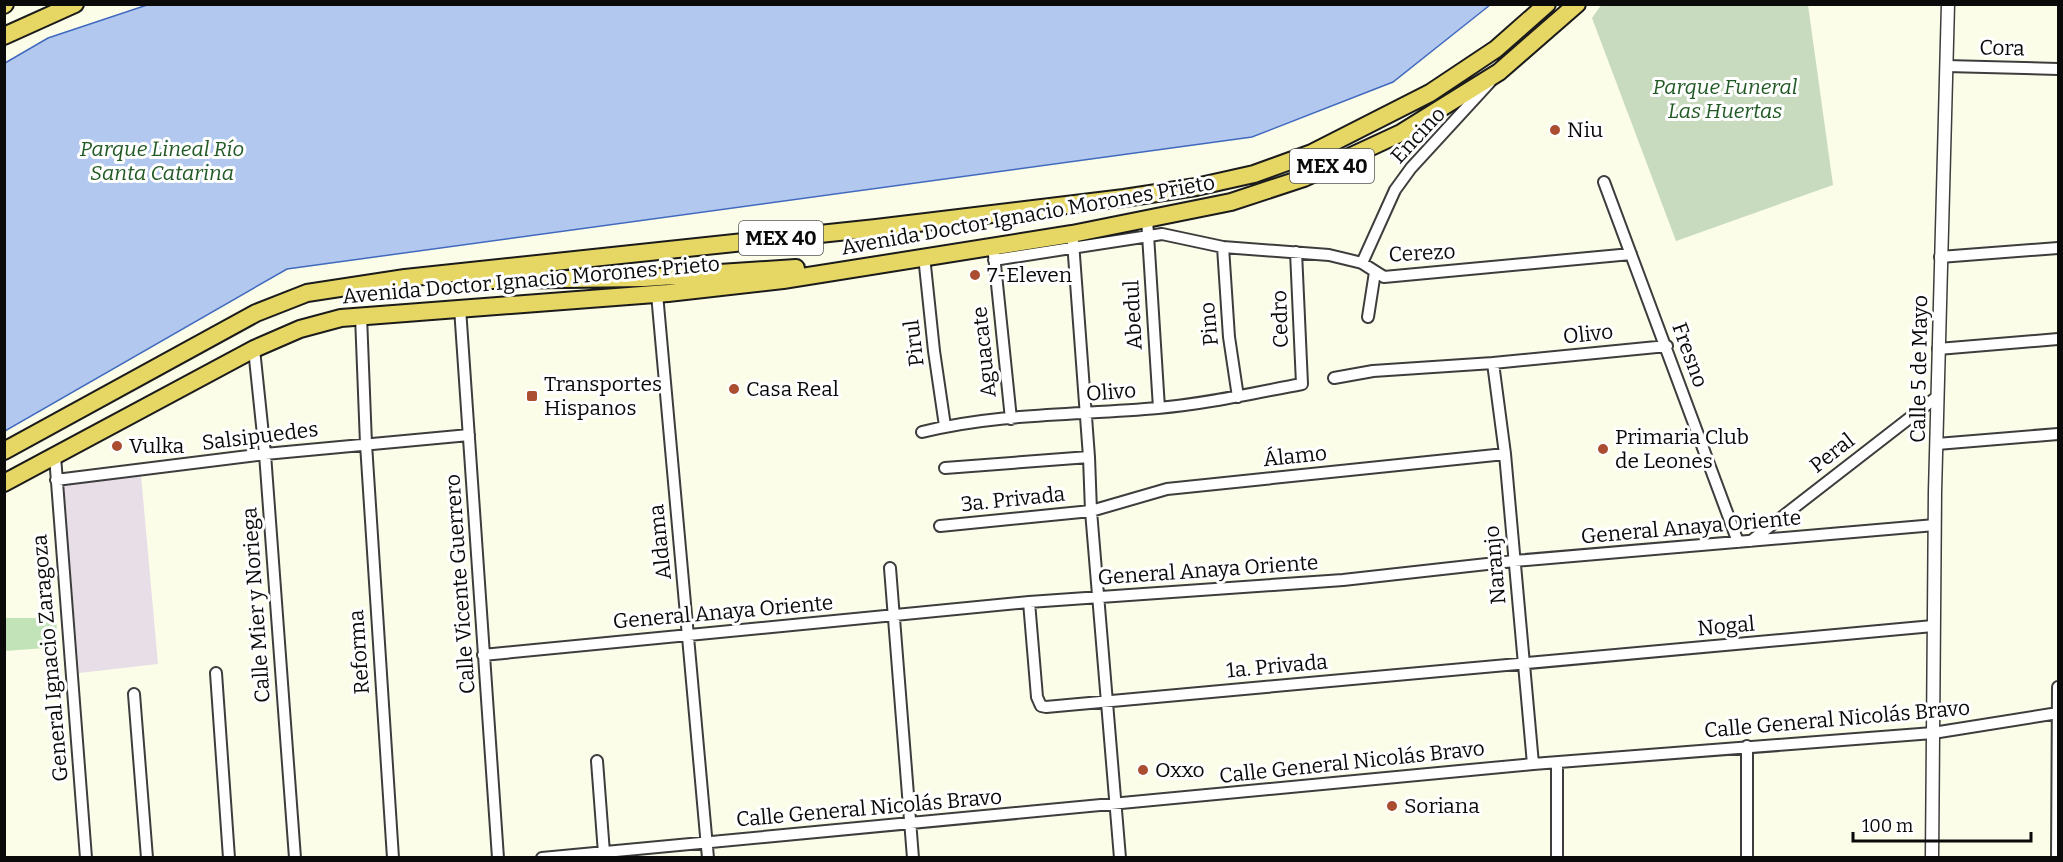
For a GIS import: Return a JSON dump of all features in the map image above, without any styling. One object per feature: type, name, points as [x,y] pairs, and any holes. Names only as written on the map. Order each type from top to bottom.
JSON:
[{"type":"highway","points":[[4,36],[75,4]]},
{"type":"highway","name":"Avenida Doctor Ignacio Morones Prieto","points":[[4,451],[256,313],[307,293],[405,278],[876,228],[1124,198],[1196,187],[1254,174],[1312,153],[1430,93],[1496,49],[1547,4]]},
{"type":"highway","name":"Avenida Doctor Ignacio Morones Prieto","points":[[4,483],[254,350],[300,329],[361,316],[657,294],[783,280],[924,256],[994,253],[1148,227],[1231,202],[1313,174],[1401,133],[1499,72],[1576,4]]},
{"type":"highway","points":[[405,278],[645,278],[895,262]]},
{"type":"street","name":"Calle 5 de Mayo","points":[[1932,858],[1938,349],[1948,4]]},
{"type":"street","name":"Cora","points":[[1946,66],[2058,69]]},
{"type":"street","name":"Encino","points":[[1362,263],[1395,190],[1499,72]]},
{"type":"street","name":"Fresno","points":[[1604,182],[1667,346],[1738,542]]},
{"type":"street","name":"Cerezo","points":[[1148,227],[1223,247],[1329,255],[1362,263],[1384,277],[1631,254]]},
{"type":"street","name":"Abedul","points":[[1148,227],[1152,338],[1159,408]]},
{"type":"street","points":[[1072,240],[1091,511],[1120,858]]},
{"type":"street","name":"Pino","points":[[1223,247],[1229,337],[1238,397]]},
{"type":"street","points":[[1940,257],[2058,248]]},
{"type":"street","name":"Cedro","points":[[1296,252],[1302,384]]},
{"type":"street","name":"Aguacate","points":[[994,253],[1011,418]]},
{"type":"street","name":"Pirul","points":[[924,256],[945,426]]},
{"type":"street","points":[[1368,318],[1375,272]]},
{"type":"street","name":"Aldama","points":[[657,294],[708,858]]},
{"type":"street","name":"Calle Vicente Guerrero","points":[[460,308],[498,858]]},
{"type":"street","name":"Reforma","points":[[361,316],[366,444],[393,858]]},
{"type":"street","points":[[1938,349],[2058,339]]},
{"type":"street","name":"Olivo","points":[[1334,378],[1373,371],[1493,363],[1667,346]]},
{"type":"street","name":"Calle Mier y Noriega","points":[[254,350],[265,454],[295,858]]},
{"type":"street","name":"Naranjo","points":[[1493,363],[1505,454],[1522,665],[1533,764]]},
{"type":"street","name":"Olivo","points":[[922,432],[945,426],[1011,418],[1159,408],[1238,397],[1302,384]]},
{"type":"street","name":"Peral","points":[[1751,541],[1938,396]]},
{"type":"street","points":[[1937,444],[2058,434]]},
{"type":"street","name":"Salsipuedes","points":[[56,480],[265,454],[469,435]]},
{"type":"street","name":"Álamo","points":[[1091,511],[1167,489],[1505,454]]},
{"type":"street","name":"General Ignacio Zaragoza","points":[[55,456],[86,858]]},
{"type":"street","points":[[945,468],[1089,457]]},
{"type":"street","name":"3a. Privada","points":[[940,526],[1091,511]]},
{"type":"street","name":"General Anaya Oriente","points":[[483,655],[1029,602],[1343,580],[1514,561],[1935,525]]},
{"type":"street","points":[[890,568],[913,858]]},
{"type":"street","name":"1a. Privada","points":[[1029,602],[1038,702],[1046,707],[1522,665]]},
{"type":"street","name":"Nogal","points":[[1522,665],[1933,626]]},
{"type":"street","points":[[216,673],[229,858]]},
{"type":"street","points":[[2058,687],[2058,858]]},
{"type":"street","points":[[134,694],[147,858]]},
{"type":"street","name":"Calle General Nicolás Bravo","points":[[542,858],[1533,764],[1933,733],[2058,713]]},
{"type":"street","points":[[1747,746],[1747,858]]},
{"type":"street","points":[[597,761],[604,853]]},
{"type":"street","points":[[1557,763],[1557,858]]},
{"type":"shaded area","points":[[141,475],[158,664],[79,673],[63,484]]},
{"type":"green space","name":"Parque Funeral Las Huertas","points":[[1601,5],[1808,5],[1833,185],[1676,241],[1592,18]]},
{"type":"green space","points":[[5,618],[56,618],[58,647],[5,651]]},
{"type":"water","name":"Parque Lineal Río Santa Catarina","points":[[150,4],[1490,5],[1393,82],[1252,137],[287,269],[5,431],[5,63],[48,38]]},
{"type":"place","name":"Niu","points":[[1555,130]]},
{"type":"place","name":"7-Eleven","points":[[975,275]]},
{"type":"place","name":"Casa Real","points":[[734,389]]},
{"type":"place","name":"Transportes Hispanos","points":[[532,396]]},
{"type":"place","name":"Vulka","points":[[117,446]]},
{"type":"place","name":"Primaria Club de Leones","points":[[1603,449]]},
{"type":"place","name":"Oxxo","points":[[1143,770]]},
{"type":"place","name":"Soriana","points":[[1392,806]]}]
